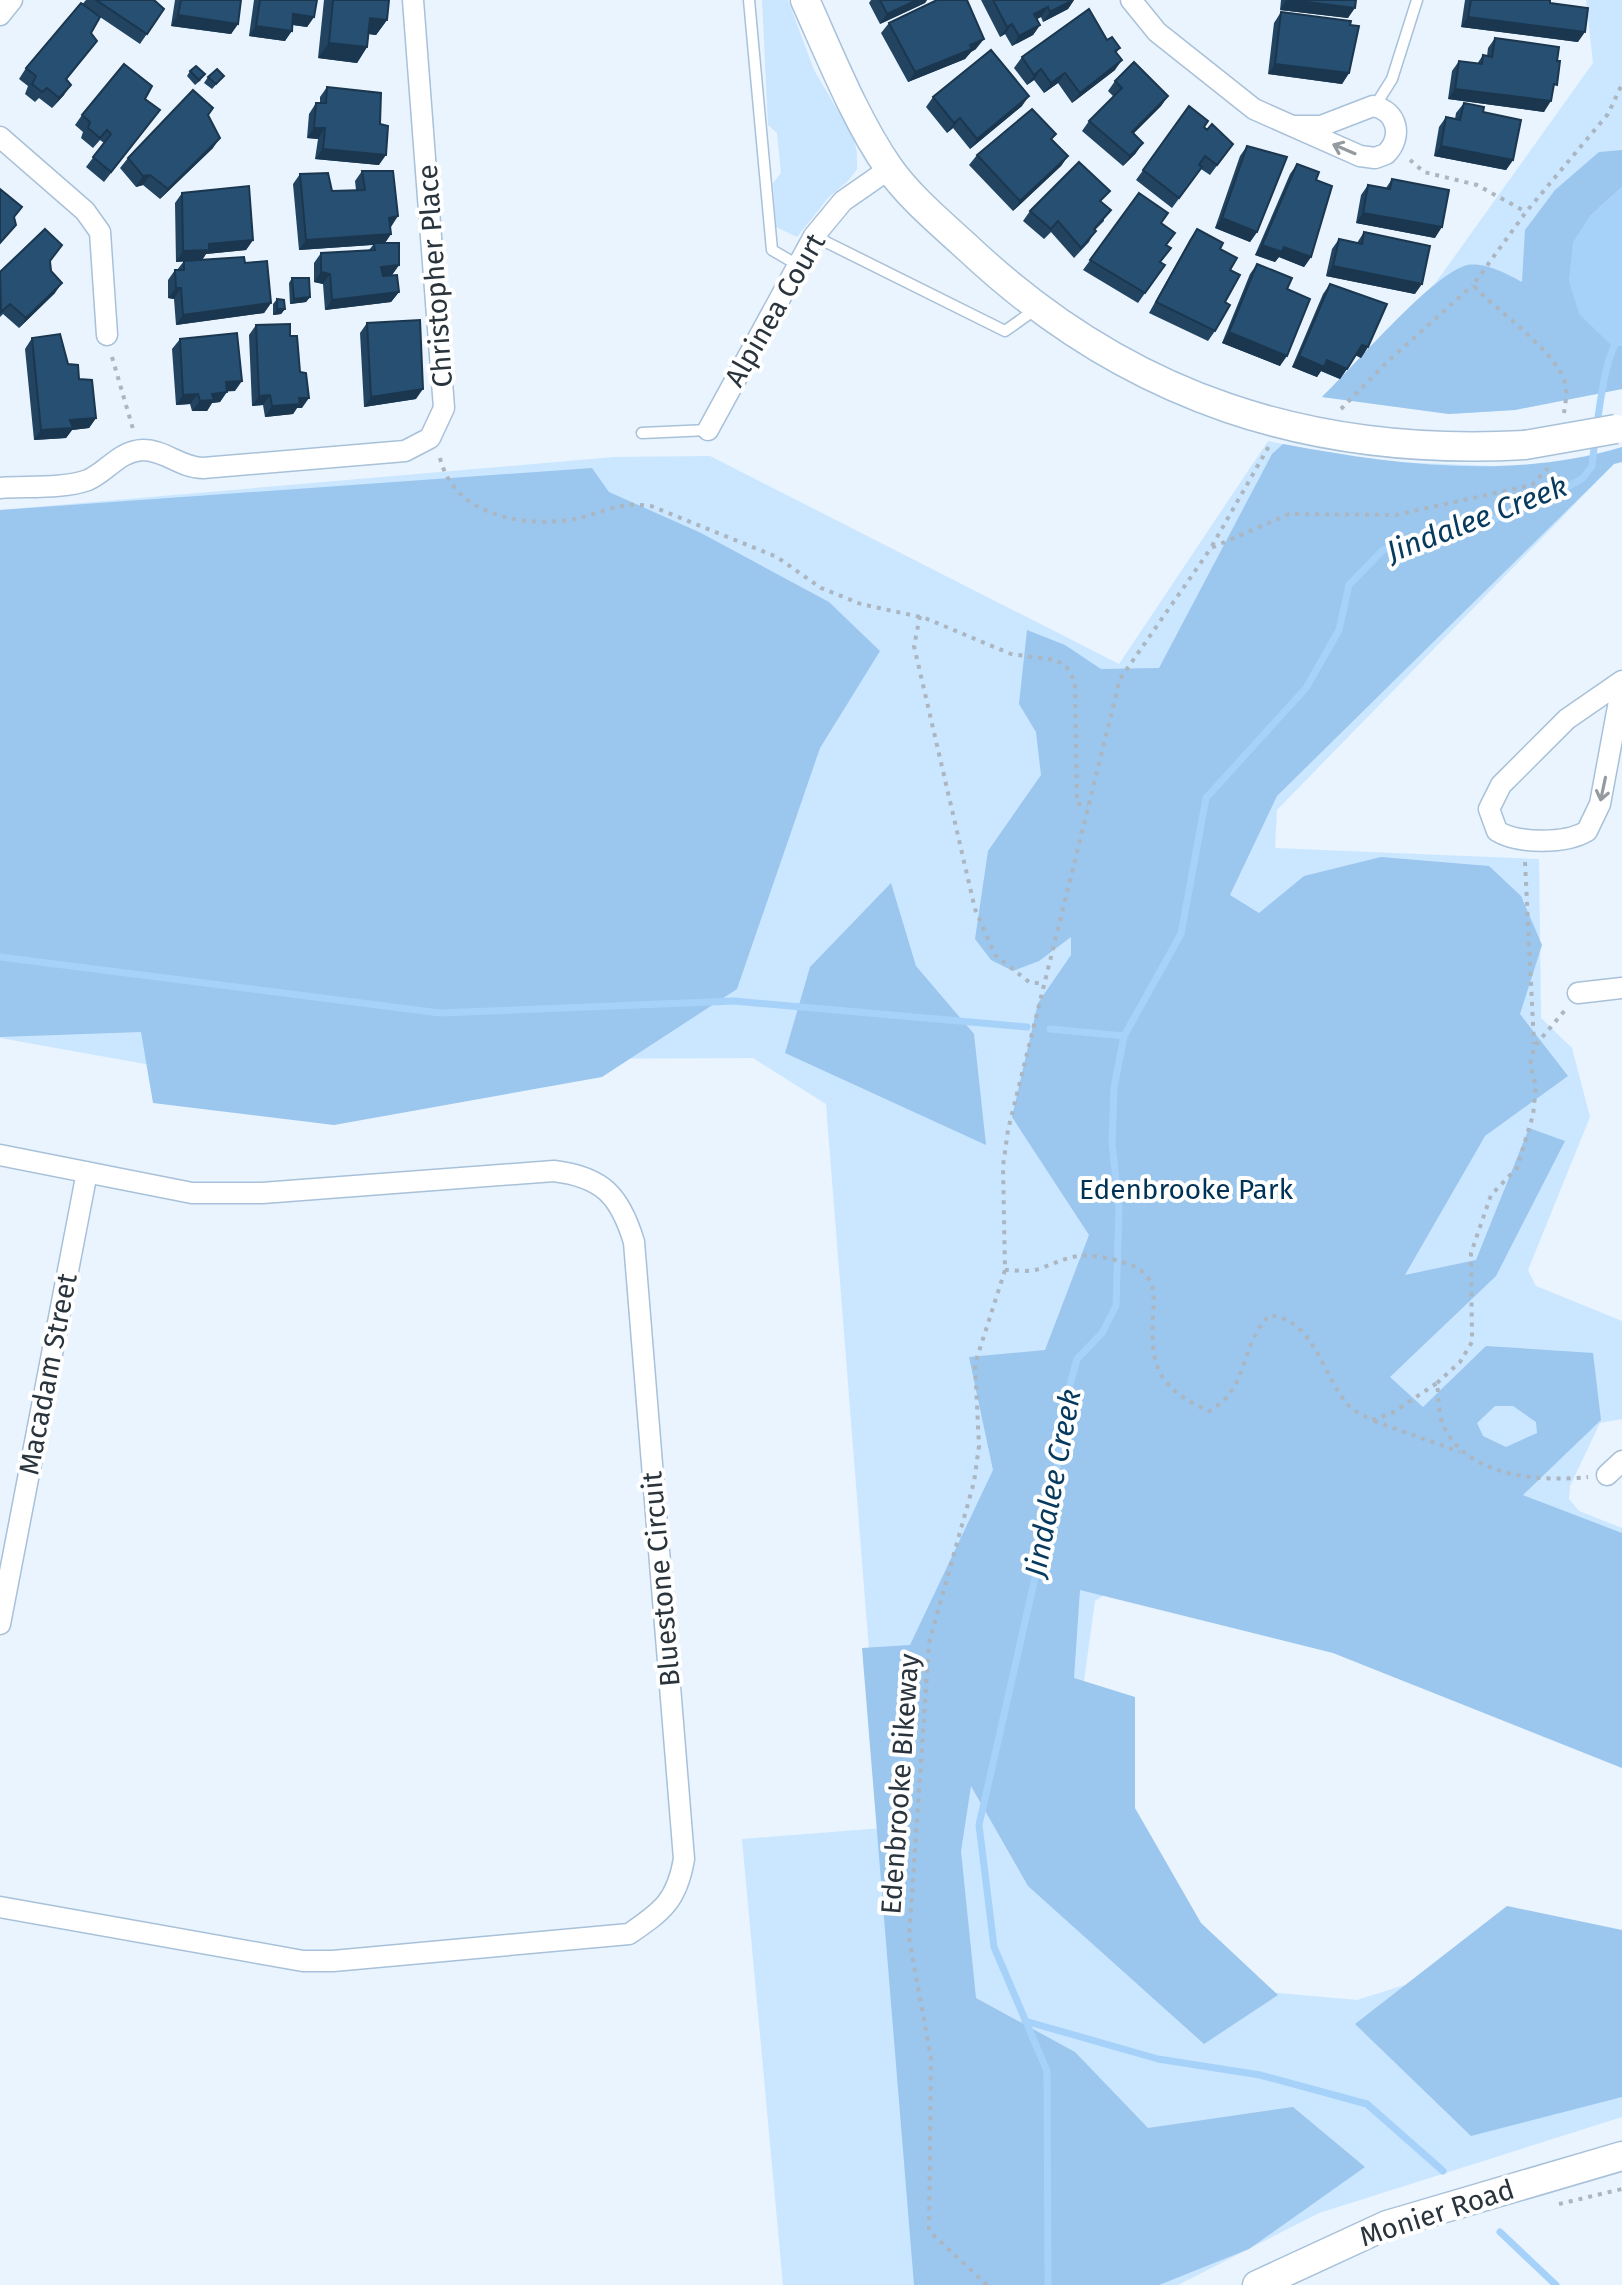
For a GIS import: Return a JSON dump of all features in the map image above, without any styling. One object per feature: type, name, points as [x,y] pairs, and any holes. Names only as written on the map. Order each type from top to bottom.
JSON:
[{"type":"street","points":[[0,15],[12,0]]},
{"type":"street","name":"Christopher Place","points":[[413,0],[444,408],[430,438]]},
{"type":"street","points":[[805,0],[838,73],[889,169],[949,230],[1036,309],[1133,369],[1214,404],[1281,426],[1363,440],[1457,449],[1525,445],[1619,428]]},
{"type":"street","points":[[1131,0],[1157,32],[1211,78],[1254,109],[1363,157],[1379,157],[1394,145],[1396,123],[1387,112],[1375,106],[1321,126],[1293,126]]},
{"type":"street","points":[[0,137],[85,211],[100,232],[107,335]]},
{"type":"street","name":"Alpinea Court","points":[[708,430],[814,236],[843,201],[889,169]]},
{"type":"street","points":[[0,488],[84,481],[122,456],[139,450],[156,452],[184,465],[203,468],[405,451],[430,438]]},
{"type":"street","points":[[1622,683],[1604,789],[1591,825],[1575,837],[1523,838],[1502,835],[1492,825],[1489,809],[1496,792],[1571,715],[1622,683]]},
{"type":"street","points":[[1578,993],[1622,988]]},
{"type":"street","name":"Bluestone Circuit","points":[[0,1155],[192,1193],[262,1193],[554,1171],[578,1174],[609,1190],[626,1216],[634,1242],[684,1859],[679,1885],[661,1912],[629,1934],[333,1961],[303,1961],[0,1907]]},
{"type":"street","name":"Macadam Street","points":[[0,1624],[87,1172]]},
{"type":"street","name":"Monier Road","points":[[1257,2285],[1387,2225],[1622,2156]]},
{"type":"lane","points":[[749,0],[772,250],[796,264]]},
{"type":"lane","points":[[1375,106],[1392,79],[1417,0]]},
{"type":"lane","points":[[814,236],[1005,331],[1036,309]]},
{"type":"lane","points":[[642,433],[708,430]]},
{"type":"path","points":[[1340,410],[1386,363],[1473,285],[1526,212],[1608,114],[1622,84]]},
{"type":"path","points":[[1394,145],[1424,172],[1477,185],[1526,212]]},
{"type":"path","points":[[1473,285],[1493,307],[1545,349],[1567,385],[1563,427]]},
{"type":"path","points":[[107,335],[139,450]]},
{"type":"path","points":[[430,438],[437,446],[447,479],[458,494],[470,504],[495,514],[523,521],[562,521],[630,503],[651,506],[777,557],[821,588],[861,604],[920,616],[1011,654],[1055,660],[1066,666],[1075,682],[1077,804],[1088,804]]},
{"type":"path","name":"Edenbrooke Bikeway","points":[[987,2285],[929,2231],[931,2058],[909,1938],[929,1643],[974,1482],[979,1446],[975,1364],[1005,1270],[1003,1166],[1008,1130],[1120,679],[1211,548],[1274,438]]},
{"type":"path","points":[[1211,548],[1289,514],[1396,515],[1469,501],[1532,485],[1551,465]]},
{"type":"path","points":[[920,616],[914,646],[975,909],[995,955],[1029,982],[1044,984]]},
{"type":"path","points":[[1372,1420],[1392,1413],[1437,1383],[1460,1362],[1472,1342],[1471,1253],[1491,1195],[1517,1168],[1533,1115],[1536,1086],[1530,1065],[1534,1047],[1523,838]]},
{"type":"path","points":[[1534,1047],[1578,993]]},
{"type":"path","points":[[1005,1270],[1033,1271],[1057,1260],[1094,1256],[1127,1264],[1146,1275],[1153,1286],[1155,1358],[1166,1383],[1182,1399],[1209,1411],[1225,1402],[1238,1384],[1259,1325],[1270,1315],[1283,1317],[1303,1332],[1351,1408],[1372,1420],[1461,1452],[1493,1468],[1550,1481],[1615,1468]]},
{"type":"path","points":[[1437,1383],[1443,1425],[1461,1452]]},
{"type":"path","points":[[1556,2205],[1622,2189]]},
{"type":"green space","points":[[762,0],[788,0],[814,70],[854,138],[857,153],[857,169],[828,198],[797,237],[776,227],[773,183],[781,173],[777,133],[768,125]]},
{"type":"green space","points":[[1586,0],[1622,0],[1622,389],[1515,410],[1449,414],[1322,397],[1437,281],[1593,63]]},
{"type":"green space","points":[[1622,150],[1622,187],[1590,216],[1612,346],[1622,346],[1622,389],[1515,410],[1449,414],[1322,397],[1411,305],[1449,274],[1464,266],[1479,265],[1522,282],[1525,230],[1555,190],[1599,152]]},
{"type":"green space","name":"Edenbrooke Park","points":[[1268,441],[1372,461],[1515,467],[1614,464],[1277,810],[1275,848],[1539,859],[1541,1018],[1572,1048],[1590,1117],[1528,1270],[1536,1286],[1622,1321],[1622,1419],[1600,1423],[1570,1486],[1569,1499],[1579,1511],[1622,1528],[1622,1737],[1151,1564],[1095,1601],[1083,1688],[1098,1811],[1255,1991],[1357,2000],[1430,1977],[1622,1930],[1622,2117],[1319,2213],[1178,2285],[783,2285],[742,1839],[883,1828],[826,1104],[753,1058],[539,1059],[179,1070],[0,1038],[0,510],[614,457],[710,456],[1119,664]]},
{"type":"green space","points":[[1283,444],[1411,463],[1496,466],[1580,457],[1622,447],[1622,462],[1614,464],[1277,796],[1230,895],[1259,913],[1304,876],[1381,857],[1489,866],[1521,896],[1542,945],[1520,1014],[1568,1076],[1485,1136],[1405,1275],[1476,1260],[1529,1128],[1565,1141],[1496,1276],[1390,1377],[1423,1407],[1486,1346],[1593,1353],[1601,1420],[1523,1495],[1622,1533],[1622,1768],[1333,1653],[1080,1590],[1074,1678],[1135,1697],[1135,1808],[1201,1923],[1278,1995],[1204,2044],[1028,1886],[971,1786],[961,1851],[976,1998],[1075,2052],[1148,2128],[1293,2107],[1365,2167],[1249,2249],[1159,2285],[914,2285],[862,1648],[910,1645],[993,1470],[969,1357],[1045,1350],[1089,1235],[1012,1117],[1038,1003],[1071,955],[1071,937],[1039,961],[1013,971],[991,960],[975,939],[988,851],[1041,775],[1036,732],[1019,704],[1027,630],[1065,645],[1101,669],[1159,668],[1272,454]],"holes":[[[1495,1406],[1513,1406],[1536,1422],[1537,1433],[1506,1447],[1483,1436],[1477,1423]]]},
{"type":"green space","points":[[592,468],[609,492],[701,533],[829,602],[880,651],[820,748],[737,989],[602,1077],[334,1125],[153,1103],[141,1032],[0,1037],[0,510]]},
{"type":"green space","points":[[891,883],[916,966],[974,1034],[986,1145],[785,1053],[810,967]]},
{"type":"green space","points":[[1507,1906],[1622,1930],[1622,2097],[1471,2136],[1355,2024]]},
{"type":"shaded area","points":[[1622,187],[1622,346],[1612,346],[1579,314],[1569,281],[1573,242],[1590,216]]},
{"type":"building","points":[[96,0],[154,0],[164,9],[147,34]]},
{"type":"building","points":[[181,0],[241,0],[238,24],[178,15]]},
{"type":"building","points":[[260,0],[317,0],[314,17],[293,14],[292,31],[256,26]]},
{"type":"building","points":[[333,0],[389,0],[387,20],[370,18],[367,47],[329,43]]},
{"type":"building","points":[[880,0],[917,0],[887,14]]},
{"type":"building","points":[[937,0],[967,0],[984,39],[970,45],[972,49],[915,72],[889,23]]},
{"type":"building","points":[[993,0],[1073,0],[1050,12],[1048,7],[1034,14],[1040,25],[1019,36],[1012,24],[1007,27]]},
{"type":"building","points":[[1291,0],[1356,0],[1355,8]]},
{"type":"building","points":[[1471,0],[1550,0],[1550,3],[1588,8],[1585,32],[1468,17]]},
{"type":"building","points":[[81,3],[100,17],[91,33],[97,41],[66,79],[71,85],[59,98],[47,88],[42,92],[32,84],[36,76],[26,68]]},
{"type":"building","points":[[1089,9],[1107,40],[1112,37],[1120,48],[1115,51],[1122,60],[1080,93],[1065,73],[1051,83],[1041,69],[1034,75],[1022,57]]},
{"type":"building","points":[[1281,12],[1351,21],[1350,25],[1359,26],[1349,73],[1275,64]]},
{"type":"building","points":[[1495,38],[1559,47],[1557,85],[1554,84],[1551,101],[1455,89],[1459,61],[1482,64],[1483,55],[1492,57]]},
{"type":"building","points":[[991,50],[1029,96],[977,139],[960,118],[954,123],[933,97]]},
{"type":"building","points":[[1134,62],[1168,96],[1132,132],[1143,143],[1130,156],[1089,121],[1122,88],[1115,81]]},
{"type":"building","points":[[124,64],[152,86],[145,99],[160,110],[111,172],[93,157],[111,134],[107,130],[100,138],[88,128],[90,122],[82,115]]},
{"type":"building","points":[[196,66],[205,74],[199,80],[190,71]]},
{"type":"building","points":[[217,69],[224,76],[216,84],[208,77]]},
{"type":"building","points":[[327,87],[381,93],[380,124],[388,126],[386,155],[323,149],[325,128],[314,128],[316,103],[326,103]]},
{"type":"building","points":[[193,90],[213,108],[208,115],[220,138],[168,189],[150,175],[143,176],[128,158]]},
{"type":"building","points":[[1464,103],[1484,107],[1483,112],[1521,120],[1513,160],[1441,146],[1446,117],[1460,120]]},
{"type":"building","points":[[1189,106],[1208,121],[1204,127],[1207,130],[1212,124],[1233,144],[1217,165],[1205,156],[1199,165],[1202,167],[1179,198],[1143,170]]},
{"type":"building","points":[[1032,109],[1056,134],[1051,139],[1068,156],[1020,201],[977,155]]},
{"type":"building","points":[[1247,146],[1287,157],[1257,232],[1222,218]]},
{"type":"building","points":[[1079,162],[1110,191],[1100,201],[1111,210],[1081,248],[1058,221],[1051,229],[1030,211]]},
{"type":"building","points":[[1297,164],[1319,172],[1316,180],[1332,186],[1311,257],[1284,247],[1282,252],[1262,245]]},
{"type":"building","points":[[362,171],[393,171],[398,216],[389,218],[391,234],[306,240],[300,174],[328,173],[332,191],[365,190]]},
{"type":"building","points":[[1392,179],[1449,190],[1442,227],[1363,213],[1368,185],[1390,189]]},
{"type":"building","points":[[249,186],[253,240],[209,244],[209,250],[183,251],[182,193]]},
{"type":"building","points":[[0,189],[22,207],[14,217],[16,225],[0,243]]},
{"type":"building","points":[[1139,193],[1168,213],[1161,223],[1175,233],[1166,245],[1171,248],[1160,262],[1165,265],[1145,293],[1090,260]]},
{"type":"building","points":[[45,229],[62,245],[50,261],[51,271],[62,283],[26,318],[10,304],[1,312],[0,272]]},
{"type":"building","points":[[1197,229],[1223,243],[1220,249],[1237,258],[1230,270],[1240,275],[1225,302],[1230,305],[1215,331],[1156,302]]},
{"type":"building","points":[[1364,232],[1430,246],[1422,284],[1333,266],[1339,239],[1362,244]]},
{"type":"building","points":[[374,243],[399,243],[399,265],[381,267],[383,276],[397,275],[399,292],[332,300],[330,274],[321,272],[321,253],[375,250]]},
{"type":"building","points":[[244,257],[245,263],[267,261],[271,303],[183,315],[181,288],[176,288],[175,270],[184,270],[184,261]]},
{"type":"building","points":[[1257,264],[1292,278],[1287,289],[1310,299],[1287,356],[1229,332]]},
{"type":"building","points":[[292,278],[309,278],[310,297],[294,299]]},
{"type":"building","points":[[1330,284],[1387,304],[1368,347],[1362,345],[1347,369],[1327,360],[1324,367],[1299,356]]},
{"type":"building","points":[[277,299],[284,300],[285,309],[277,309]]},
{"type":"building","points":[[420,320],[423,389],[371,397],[367,323]]},
{"type":"building","points":[[290,324],[290,336],[297,336],[300,372],[306,373],[309,398],[299,398],[300,404],[272,406],[270,395],[259,396],[256,325]]},
{"type":"building","points":[[237,333],[242,381],[226,382],[227,392],[212,394],[214,400],[200,401],[198,394],[183,395],[180,339]]},
{"type":"building","points":[[60,334],[68,364],[78,365],[79,379],[92,380],[96,418],[70,420],[73,428],[41,430],[32,338]]},
{"type":"waterway","name":"Jindalee Creek","points":[[1597,424],[1608,364],[1622,330]]},
{"type":"waterway","name":"Jindalee Creek","points":[[1048,2285],[1047,2071],[994,1947],[979,1825],[1054,1494],[1066,1399],[1077,1359],[1102,1333],[1116,1306],[1119,1208],[1112,1143],[1114,1088],[1124,1036],[1181,934],[1206,798],[1306,688],[1339,630],[1349,585],[1383,550],[1494,519],[1550,497],[1583,478],[1592,466],[1595,440]]},
{"type":"waterway","points":[[0,957],[440,1013],[734,1001],[1027,1027]]},
{"type":"waterway","points":[[1050,1029],[1124,1036]]},
{"type":"waterway","points":[[1025,2021],[1158,2059],[1260,2075],[1367,2104],[1443,2171]]},
{"type":"waterway","points":[[1500,2232],[1556,2285]]}]
